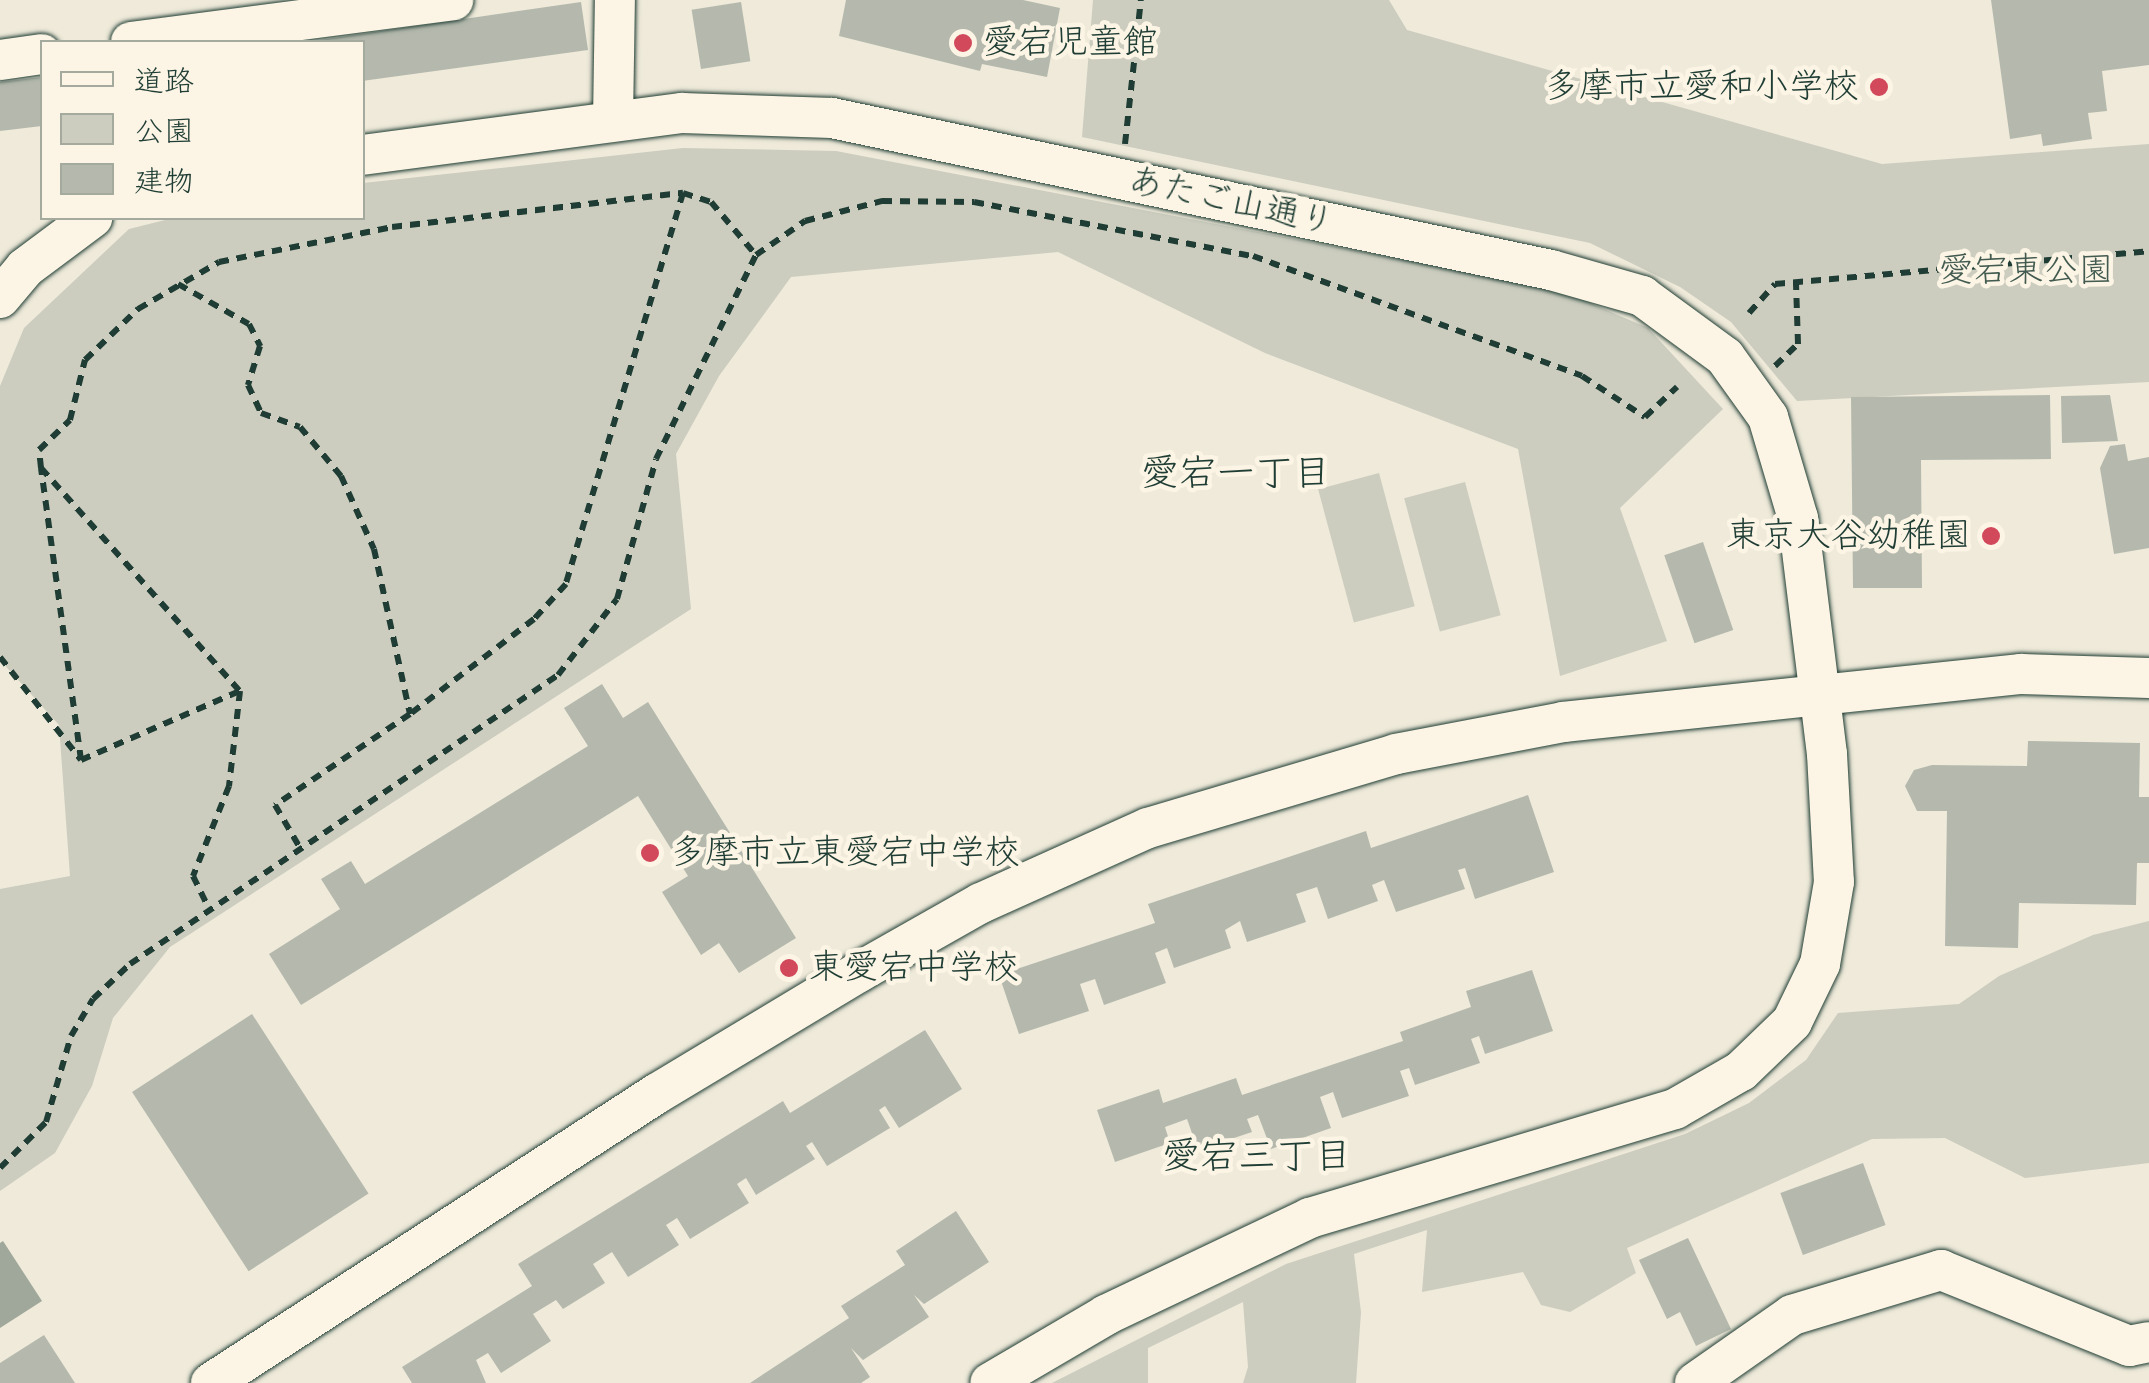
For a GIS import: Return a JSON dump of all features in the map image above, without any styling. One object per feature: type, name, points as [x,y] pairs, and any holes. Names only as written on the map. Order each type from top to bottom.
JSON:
[{"type":"street","points":[[146,40],[453,0]]},
{"type":"street","points":[[612,121],[615,0]]},
{"type":"street","points":[[0,60],[40,54]]},
{"type":"street","name":"あたご山通り","points":[[365,154],[612,121],[762,112],[832,118],[1551,270],[1642,296],[1725,357],[1768,417],[1798,518],[1819,692],[1834,882],[1820,964],[1792,1022],[1741,1071],[1675,1109],[1310,1218],[1106,1315],[990,1383]]},
{"type":"street","points":[[0,298],[25,268],[89,220]]},
{"type":"street","points":[[211,1383],[656,1094],[859,972],[982,904],[1148,828],[1396,754],[1563,722],[1819,692],[2021,674],[2149,678]]},
{"type":"street","points":[[1694,1383],[1792,1315],[1940,1270],[2129,1346],[2149,1342]]},
{"type":"path","points":[[1125,150],[1142,0]]},
{"type":"path","points":[[299,847],[275,805],[410,714],[534,619],[566,584],[684,192]]},
{"type":"path","points":[[80,760],[39,450],[70,420],[85,360],[138,309],[219,262],[392,227],[684,192],[711,202],[756,255]]},
{"type":"path","points":[[0,1168],[46,1122],[71,1036],[93,999],[208,907],[558,674],[617,600],[656,459],[756,255],[805,221],[882,201],[974,202],[1253,256],[1582,376],[1644,417],[1677,387]]},
{"type":"path","points":[[1748,313],[1775,284],[2149,251]]},
{"type":"path","points":[[1767,373],[1798,344],[1796,282]]},
{"type":"path","points":[[177,283],[248,324],[260,346],[248,386],[260,413],[300,427],[341,476],[374,549],[410,714]]},
{"type":"path","points":[[41,468],[240,691],[229,786],[194,876],[208,907]]},
{"type":"path","points":[[0,657],[80,760]]},
{"type":"path","points":[[80,760],[240,691]]},
{"type":"green space","name":"愛宕東公園","points":[[1093,0],[1389,0],[1407,30],[1882,164],[2149,144],[2149,382],[1797,401],[1731,322],[1680,287],[1590,243],[1082,137]]},
{"type":"green space","points":[[683,148],[836,151],[1560,290],[1648,328],[1723,409],[1620,508],[1667,641],[1560,676],[1518,449],[1265,353],[1058,252],[791,277],[719,376],[676,454],[691,609],[170,947],[113,1018],[92,1086],[55,1153],[0,1191],[0,889],[70,876],[59,725],[0,660],[0,386],[24,328],[129,229],[165,220],[365,220],[365,183]]},
{"type":"green space","points":[[1379,473],[1415,606],[1354,623],[1318,489]]},
{"type":"green space","points":[[1465,482],[1501,615],[1440,632],[1404,498]]},
{"type":"green space","points":[[2149,921],[2149,1163],[2025,1178],[1945,1138],[1872,1139],[1627,1248],[1636,1273],[1570,1312],[1541,1305],[1523,1272],[1422,1292],[1427,1230],[1354,1254],[1361,1312],[1356,1383],[1243,1383],[1248,1367],[1243,1302],[1148,1348],[1148,1383],[1052,1383],[1286,1264],[1685,1134],[1749,1103],[1806,1060],[1838,1013],[1959,1004],[1999,976],[2093,935]]},
{"type":"shaded area","points":[[3,1241],[42,1301],[0,1328],[0,1243]]},
{"type":"building","name":"愛宕児童館","points":[[846,0],[1023,0],[1060,8],[1047,77],[982,64],[980,71],[839,36]]},
{"type":"building","points":[[1991,0],[2149,0],[2149,65],[2102,71],[2107,111],[2088,113],[2092,139],[2043,146],[2041,134],[2010,139]]},
{"type":"building","points":[[581,2],[588,50],[365,81],[365,40],[320,40]]},
{"type":"building","points":[[741,2],[750,61],[701,69],[692,10]]},
{"type":"building","points":[[40,77],[40,126],[0,131],[0,82]]},
{"type":"building","points":[[2050,395],[2051,459],[1921,460],[1922,588],[1853,588],[1851,397]]},
{"type":"building","points":[[2110,395],[2118,441],[2062,443],[2061,396]]},
{"type":"building","points":[[2125,444],[2128,461],[2149,457],[2149,548],[2114,554],[2100,468],[2110,446]]},
{"type":"building","points":[[1703,542],[1733,630],[1695,643],[1664,555]]},
{"type":"building","points":[[602,684],[623,718],[648,702],[796,938],[739,973],[719,943],[701,955],[662,892],[688,876],[638,796],[301,1005],[269,954],[340,909],[321,879],[351,861],[365,884],[588,746],[564,708]]},
{"type":"building","points":[[2028,741],[2140,743],[2139,797],[2149,797],[2149,863],[2137,863],[2136,905],[2019,903],[2018,948],[1945,946],[1947,811],[1917,811],[1905,786],[1914,770],[1932,765],[2027,766]]},
{"type":"building","points":[[1528,795],[1554,872],[1475,899],[1465,868],[1458,870],[1465,889],[1396,912],[1384,880],[1372,885],[1378,901],[1328,919],[1317,887],[1296,894],[1306,922],[1247,942],[1240,921],[1225,930],[1231,948],[1174,968],[1167,948],[1155,953],[1166,983],[1104,1005],[1095,979],[1080,984],[1089,1011],[1019,1034],[999,975],[1155,923],[1148,904],[1366,831],[1371,848]]},
{"type":"building","points":[[1532,970],[1553,1031],[1485,1054],[1479,1036],[1471,1039],[1480,1063],[1415,1085],[1409,1068],[1400,1071],[1409,1096],[1342,1118],[1333,1092],[1320,1097],[1331,1128],[1271,1149],[1258,1115],[1247,1119],[1252,1132],[1198,1150],[1187,1119],[1165,1127],[1170,1143],[1115,1162],[1097,1110],[1159,1089],[1163,1103],[1236,1078],[1242,1095],[1403,1041],[1400,1032],[1471,1007],[1466,991]]},
{"type":"building","points":[[252,1014],[369,1193],[249,1271],[132,1092]]},
{"type":"building","points":[[925,1030],[962,1089],[899,1128],[885,1106],[879,1110],[890,1128],[827,1166],[812,1142],[806,1146],[815,1159],[756,1195],[746,1178],[737,1184],[749,1203],[690,1239],[677,1218],[666,1225],[679,1245],[628,1277],[612,1252],[593,1264],[605,1283],[563,1309],[556,1300],[533,1314],[551,1341],[501,1373],[488,1353],[476,1360],[486,1383],[412,1383],[402,1367],[532,1286],[518,1264],[783,1101],[790,1113]]},
{"type":"building","points":[[1863,1163],[1886,1225],[1803,1255],[1780,1193]]},
{"type":"building","points":[[956,1211],[989,1262],[924,1304],[914,1295],[929,1317],[863,1360],[851,1348],[870,1377],[861,1383],[750,1383],[849,1318],[841,1306],[905,1265],[896,1251]]},
{"type":"building","points":[[1688,1238],[1731,1329],[1696,1346],[1680,1312],[1667,1319],[1639,1260]]},
{"type":"building","points":[[44,1335],[75,1383],[0,1383],[0,1363]]},
{"type":"place","name":"愛宕児童館","points":[[963,43]]},
{"type":"place","name":"多摩市立愛和小学校","points":[[1879,87]]},
{"type":"place","name":"東京大谷幼稚園","points":[[1991,536]]},
{"type":"place","name":"多摩市立東愛宕中学校","points":[[650,853]]},
{"type":"place","name":"東愛宕中学校","points":[[789,968]]},
{"type":"district","name":"愛宕一丁目","points":[[1236,475]]},
{"type":"district","name":"愛宕三丁目","points":[[1257,1158]]}]
